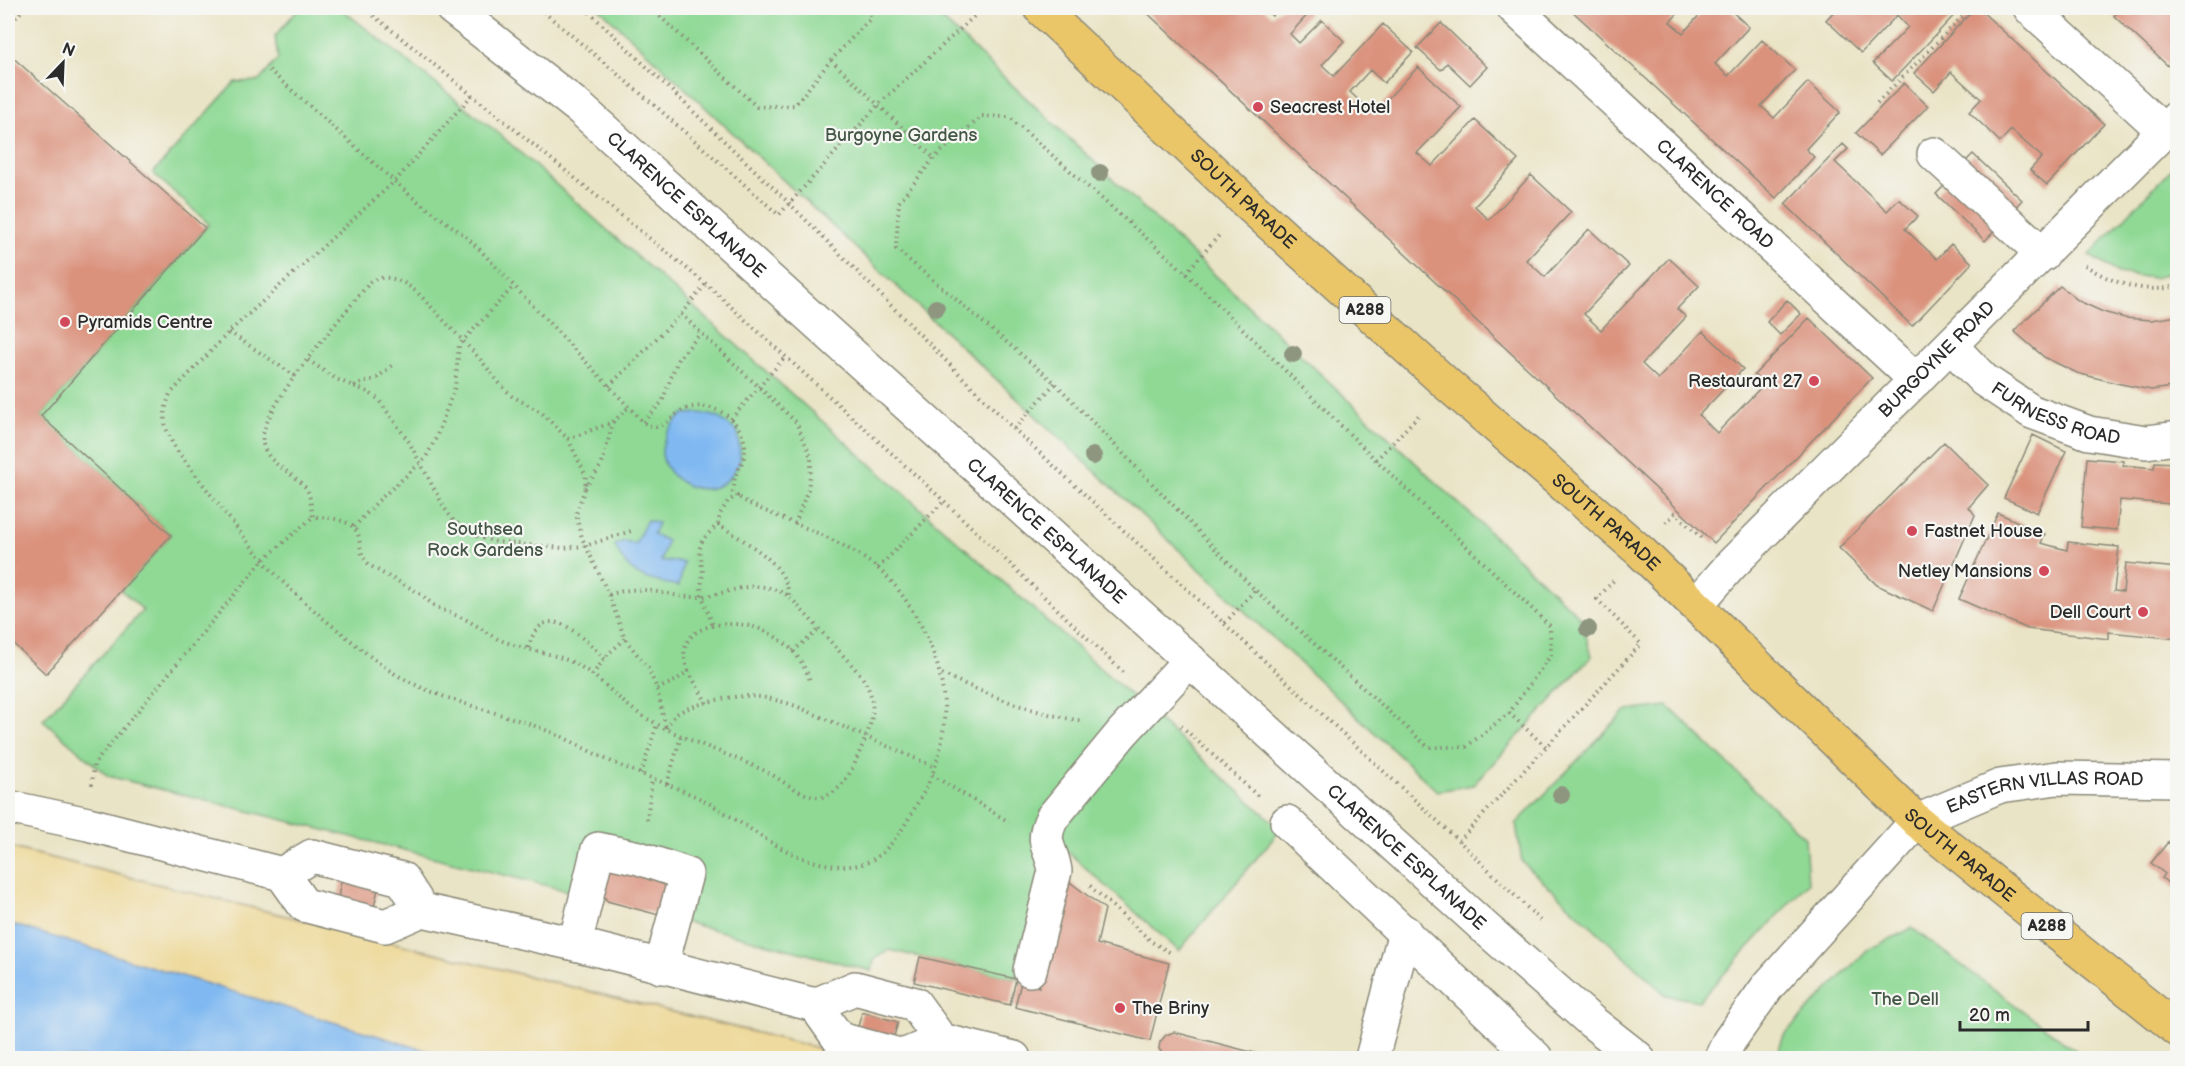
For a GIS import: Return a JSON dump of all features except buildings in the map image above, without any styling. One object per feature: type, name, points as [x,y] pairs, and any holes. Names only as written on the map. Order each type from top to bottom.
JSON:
[{"type":"main road","name":"SOUTH PARADE","points":[[1040,8],[1248,204],[1448,385],[1640,551],[1917,821],[2178,1030]]},
{"type":"street","name":"CLARENCE ESPLANADE","points":[[452,8],[581,109],[1484,927],[1592,1022],[1638,1059]]},
{"type":"street","name":"CLARENCE ROAD","points":[[1514,8],[1916,380]]},
{"type":"street","points":[[2030,8],[2171,124]]},
{"type":"street","name":"BURGOYNE ROAD","points":[[1696,605],[1731,566],[2171,124]]},
{"type":"street","points":[[1934,154],[2050,246]]},
{"type":"street","name":"FURNESS ROAD","points":[[1951,346],[1984,380],[2032,412],[2089,433],[2146,442],[2178,438]]},
{"type":"street","points":[[1030,970],[1055,870],[1046,845],[1048,826],[1052,818],[1122,734],[1190,660]]},
{"type":"street","name":"EASTERN VILLAS ROAD","points":[[1917,821],[2000,786],[2057,778],[2178,780]]},
{"type":"street","points":[[8,807],[88,824],[282,874],[304,905],[385,926],[422,910],[575,944],[815,1005],[855,988],[915,1004],[941,1040]]},
{"type":"street","points":[[1720,1059],[1768,986],[1917,821]]},
{"type":"street","points":[[1287,822],[1536,1059]]},
{"type":"street","points":[[575,944],[598,849],[639,858],[686,874],[661,967]]},
{"type":"street","points":[[282,874],[312,856],[402,879],[422,910]]},
{"type":"street","points":[[1372,1059],[1405,932]]},
{"type":"street","points":[[815,1005],[839,1039],[903,1056],[941,1040],[1014,1059]]},
{"type":"path","points":[[8,27],[24,8]]},
{"type":"path","points":[[364,8],[706,284],[944,501],[1152,700],[1287,822]]},
{"type":"path","points":[[539,8],[779,215],[879,104],[982,8]]},
{"type":"path","points":[[585,8],[789,203],[1014,429],[1225,623],[1512,894]]},
{"type":"path","points":[[651,8],[757,107],[795,105],[831,60],[870,19],[871,8]]},
{"type":"path","points":[[1877,103],[1971,8]]},
{"type":"path","points":[[831,60],[934,158]]},
{"type":"path","points":[[269,70],[395,182],[425,208],[464,235],[644,422],[658,427],[675,413],[691,407],[712,409],[731,419],[740,429],[745,447],[745,456],[735,478],[733,492],[753,507],[844,546],[878,568],[892,581],[911,608],[935,653],[941,674],[945,713],[935,767],[921,797],[890,844],[880,855],[868,862],[854,866],[819,863],[799,857],[726,812],[550,731],[449,698],[400,677],[325,620],[263,561],[175,448],[167,434],[164,420],[165,406],[170,394],[229,332],[395,182],[471,95]]},
{"type":"path","points":[[982,116],[1009,117],[1186,273],[1376,460],[1550,626],[1551,655],[1509,712],[1466,747],[1428,747],[1255,590],[1055,383],[896,249],[899,202],[934,158],[982,116]]},
{"type":"path","points":[[1186,273],[1248,204]]},
{"type":"path","points":[[2050,246],[2117,282],[2144,287],[2168,288],[2178,285]]},
{"type":"path","points":[[313,517],[307,490],[268,456],[263,444],[267,419],[295,376],[370,282],[378,277],[388,278],[409,286],[428,303],[512,396],[541,412],[568,439],[586,476],[585,488],[576,514],[585,546],[609,595],[625,639],[648,668],[657,688],[666,728]]},
{"type":"path","points":[[609,386],[681,315],[706,284]]},
{"type":"path","points":[[354,527],[378,501],[421,463],[436,438],[451,400],[462,340],[514,286]]},
{"type":"path","points":[[681,315],[796,422],[810,457],[808,489],[795,524]]},
{"type":"path","points":[[229,332],[295,376]]},
{"type":"path","points":[[644,422],[662,402],[678,359],[700,333]]},
{"type":"path","points":[[731,419],[786,356]]},
{"type":"path","points":[[308,360],[336,379],[368,392],[378,399],[392,416],[450,515],[465,529],[479,537],[496,542],[563,548],[585,546],[634,530]]},
{"type":"path","points":[[353,386],[377,378],[395,363]]},
{"type":"path","points":[[1014,429],[1055,383]]},
{"type":"path","points":[[1376,460],[1448,385]]},
{"type":"path","points":[[568,439],[613,422],[629,407]]},
{"type":"path","points":[[585,488],[599,470],[613,422]]},
{"type":"path","points":[[713,626],[702,596],[703,572],[699,549],[703,539],[718,524],[720,514],[728,501],[737,495]]},
{"type":"path","points":[[878,568],[944,501]]},
{"type":"path","points":[[94,764],[263,561],[313,517],[329,517],[354,527],[359,535],[360,554],[370,566],[417,592],[436,606],[460,616],[506,643],[559,657],[592,675],[634,709],[657,724],[819,797],[836,790],[846,779],[866,736],[873,709],[873,696],[869,686],[789,596],[780,591],[753,586],[692,597],[631,588],[609,595]]},
{"type":"path","points":[[718,524],[761,553],[775,566],[784,576],[789,596]]},
{"type":"path","points":[[1225,623],[1255,590]]},
{"type":"path","points":[[1459,842],[1641,644],[1597,599]]},
{"type":"path","points":[[528,648],[534,632],[540,625],[549,622],[560,623],[579,634],[604,658]]},
{"type":"path","points":[[707,703],[688,671],[685,648],[697,632],[713,626],[725,624],[752,626],[779,640],[793,651],[807,671],[811,683]]},
{"type":"path","points":[[793,651],[820,629]]},
{"type":"path","points":[[592,675],[604,658],[625,639]]},
{"type":"path","points":[[657,688],[667,686],[688,671]]},
{"type":"path","points":[[941,674],[992,697],[1022,707],[1054,716],[1103,725],[1122,734]]},
{"type":"path","points":[[666,728],[673,717],[681,712],[707,703],[748,696],[774,699],[796,706],[935,767]]},
{"type":"path","points":[[1509,712],[1546,747]]},
{"type":"path","points":[[641,774],[657,724]]},
{"type":"path","points":[[667,784],[681,736]]},
{"type":"green space","name":"Southsea Rock Gardens","points":[[299,8],[340,8],[497,132],[1281,829],[1179,951],[1061,846],[1045,858],[1016,979],[889,950],[874,960],[872,971],[681,921],[697,866],[576,893],[108,776],[43,720],[143,610],[121,590],[171,535],[41,416],[209,224],[153,173],[235,82],[259,81],[278,59],[275,36]]},
{"type":"green space","name":"Burgoyne Gardens","points":[[599,8],[930,8],[1580,617],[1592,656],[1473,785],[1437,791]]},
{"type":"green space","points":[[2177,163],[2177,272],[2153,278],[2118,273],[2089,255]]},
{"type":"green space","points":[[1668,706],[1805,838],[1808,883],[1699,1001],[1666,995],[1522,862],[1516,824],[1625,711]]},
{"type":"green space","name":"The Dell","points":[[1912,928],[2086,1058],[1776,1058],[1784,1035],[1867,950]]},
{"type":"sand","points":[[8,847],[858,1058],[104,1058],[8,1025]]},
{"type":"water","points":[[700,413],[718,417],[738,432],[739,463],[723,483],[710,488],[697,488],[685,484],[666,466],[662,454],[665,437],[677,420],[683,414]]},
{"type":"water","points":[[647,520],[658,523],[653,534],[667,541],[661,561],[684,562],[679,586],[640,576],[620,556],[615,545],[625,541],[635,544]]},
{"type":"water","points":[[8,923],[451,1058],[8,1058]]},
{"type":"place","name":"Seacrest Hotel","points":[[1258,107]]},
{"type":"place","name":"Pyramids Centre","points":[[65,322]]},
{"type":"place","name":"Restaurant 27","points":[[1814,381]]},
{"type":"place","name":"Fastnet House","points":[[1912,531]]},
{"type":"place","name":"Netley Mansions","points":[[2044,571]]},
{"type":"place","name":"Dell Court","points":[[2143,612]]},
{"type":"place","name":"The Briny","points":[[1120,1008]]}]
